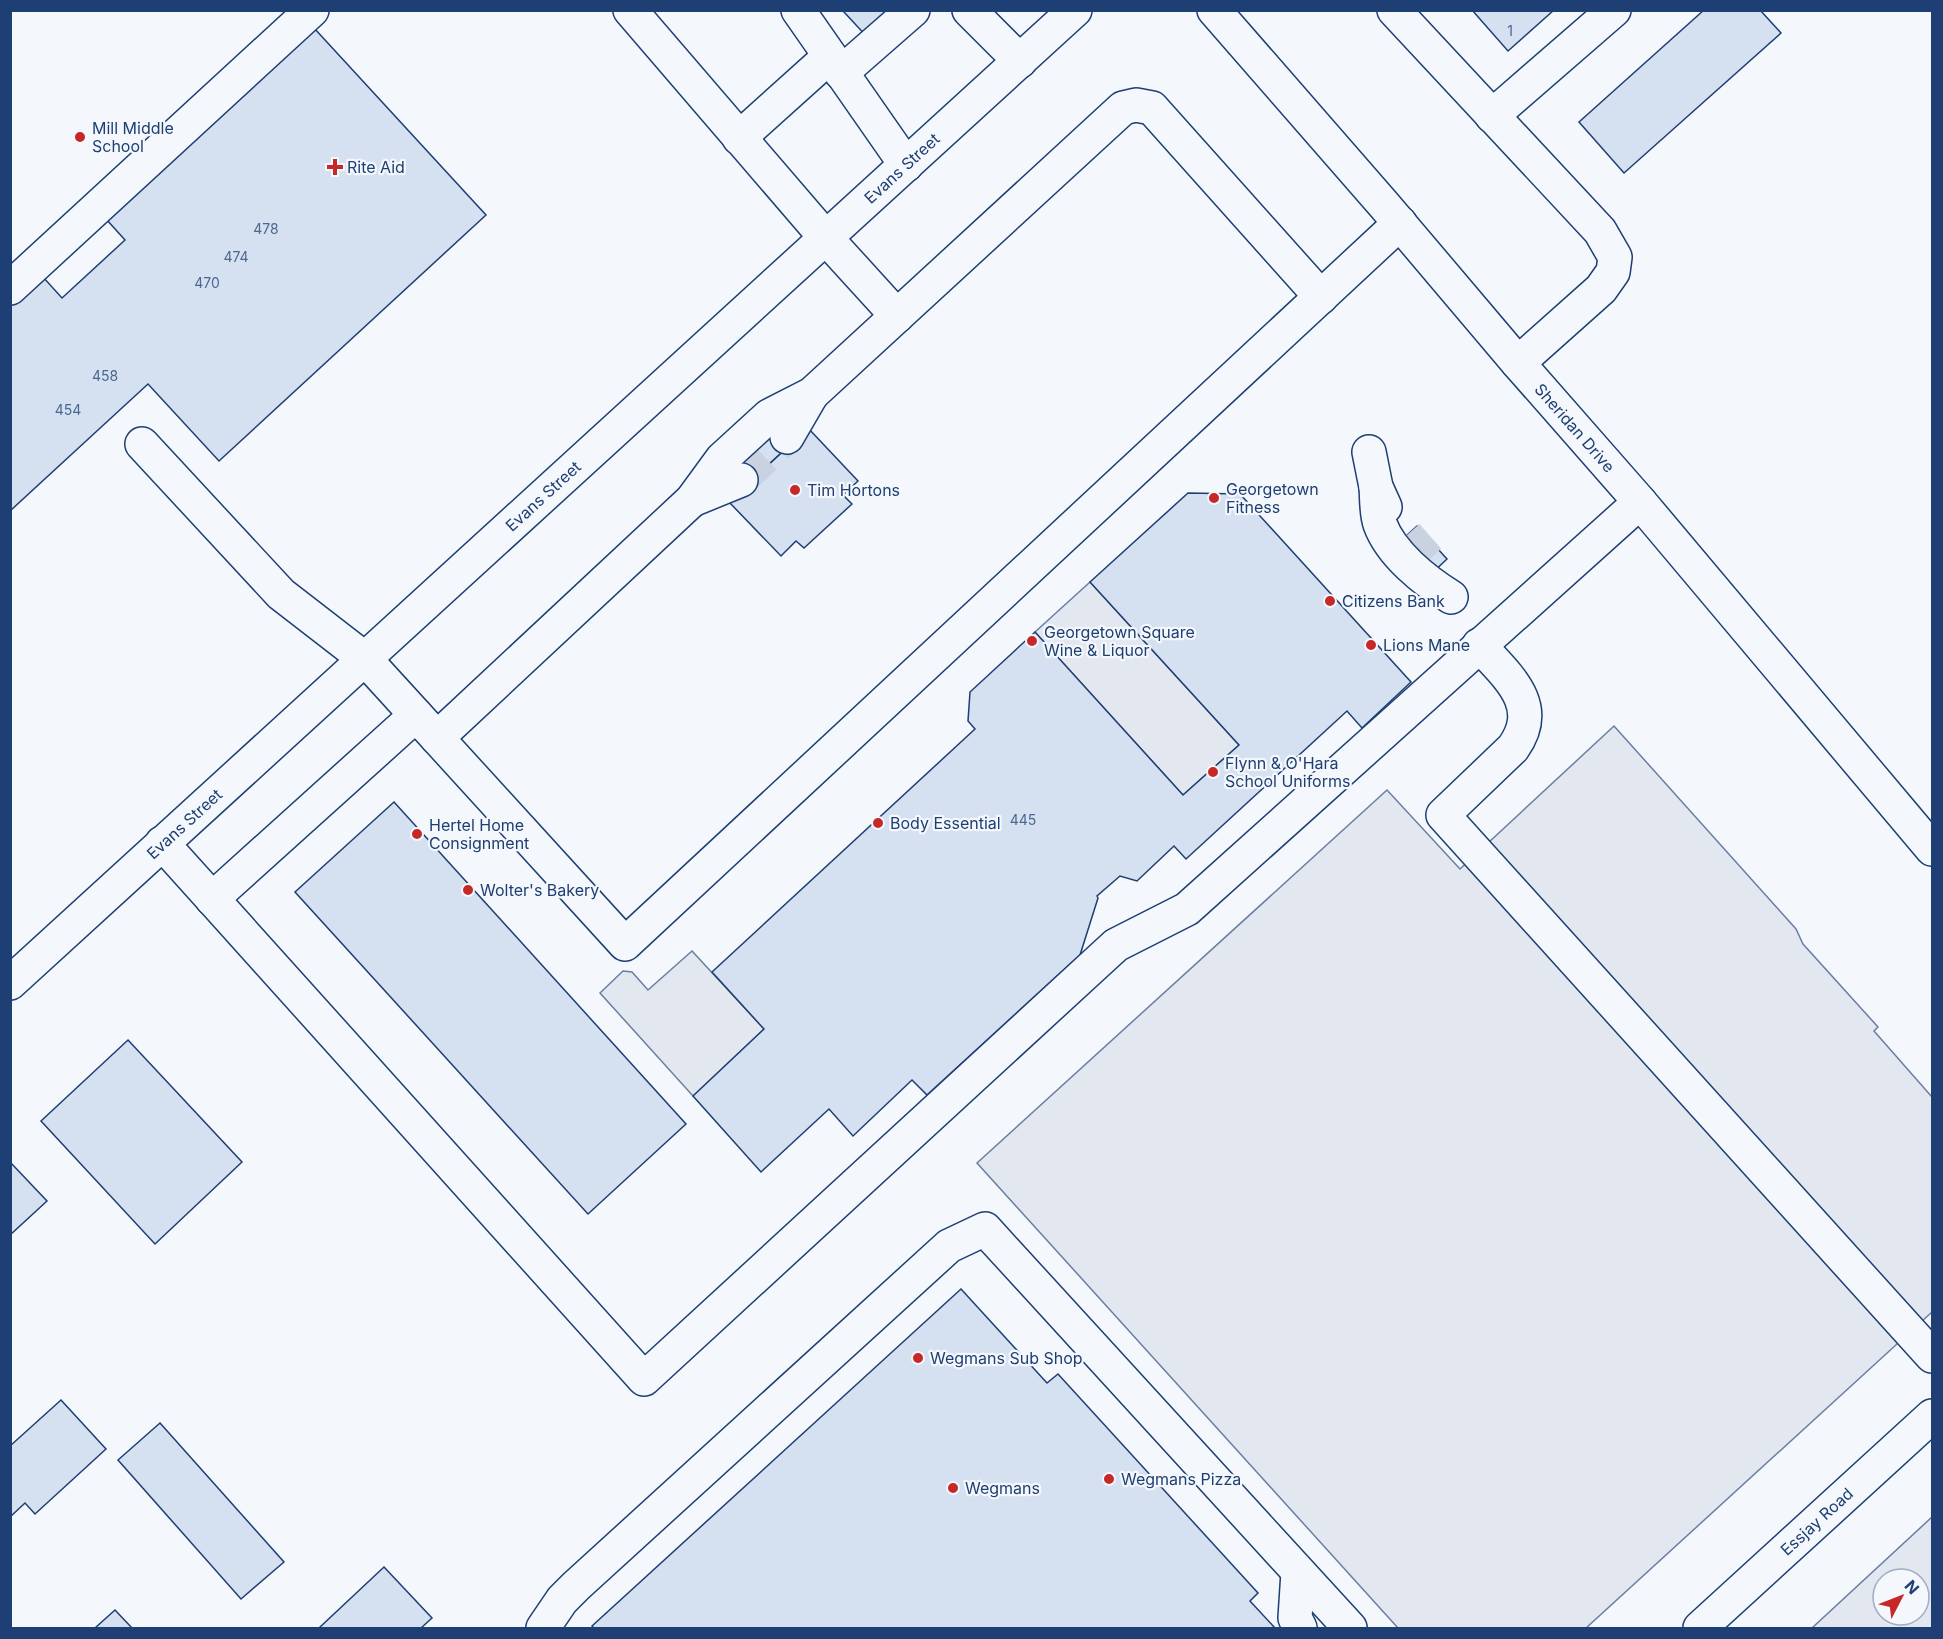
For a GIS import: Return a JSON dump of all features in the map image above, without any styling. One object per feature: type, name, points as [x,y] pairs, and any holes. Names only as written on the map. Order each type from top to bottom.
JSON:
[{"type":"street","points":[[10,288],[312,10]]},
{"type":"street","points":[[630,10],[826,238],[897,316]]},
{"type":"street","points":[[798,10],[906,165]]},
{"type":"street","points":[[739,138],[835,65],[913,10]]},
{"type":"street","points":[[969,10],[1020,61]]},
{"type":"street","name":"Evans Street","points":[[10,983],[1075,10]]},
{"type":"street","name":"Sheridan Drive","points":[[1214,10],[1640,502],[1932,849]]},
{"type":"street","points":[[1394,10],[1600,231],[1615,257],[1613,272],[1600,289],[1518,363]]},
{"type":"street","points":[[1492,116],[1614,10]]},
{"type":"street","points":[[212,899],[426,726],[692,500],[722,459],[769,416],[812,394],[1123,108],[1136,105],[1152,108],[1321,297]]},
{"type":"street","points":[[142,444],[281,594],[365,659],[626,944],[1400,223]]},
{"type":"street","points":[[787,437],[812,394]]},
{"type":"street","points":[[1369,452],[1376,487],[1379,523],[1390,543],[1424,580],[1444,583],[1513,684],[1526,710],[1520,738],[1513,748],[1443,815],[1932,1356]]},
{"type":"street","points":[[692,500],[741,480]]},
{"type":"street","points":[[1376,487],[1387,511],[1407,535]]},
{"type":"street","points":[[162,843],[644,1379],[1116,945],[1187,909],[1640,502]]},
{"type":"street","points":[[543,1629],[562,1600],[576,1586],[949,1246],[985,1229],[1350,1629]]},
{"type":"street","name":"Essjay Road","points":[[1700,1629],[1932,1416]]},
{"type":"street","points":[[1298,1572],[1295,1618],[1300,1629]]},
{"type":"shaded area","points":[[1090,582],[1239,745],[1183,795],[1035,632]]},
{"type":"shaded area","points":[[1614,726],[1796,929],[1803,944],[1878,1027],[1874,1031],[1932,1097],[1932,1312],[1586,1628],[1398,1628],[977,1163],[1387,790],[1460,869]]},
{"type":"shaded area","points":[[692,951],[764,1029],[693,1096],[600,993],[623,971],[632,972],[648,990]]},
{"type":"shaded area","points":[[1932,1517],[1932,1628],[1812,1628],[1871,1573],[1871,1627],[1931,1627],[1931,1567],[1878,1567]]},
{"type":"building","points":[[846,10],[900,10],[869,39],[844,12]]},
{"type":"building","points":[[1472,10],[1554,10],[1508,51]]},
{"type":"building","points":[[1704,10],[1760,10],[1781,33],[1624,173],[1579,122]]},
{"type":"building","points":[[314,28],[486,215],[219,461],[148,384],[10,511],[10,306],[43,277],[62,298],[125,240],[106,219]]},
{"type":"building","points":[[776,426],[792,443],[746,485],[730,468]]},
{"type":"building","name":"Tim Hortons","points":[[808,428],[858,481],[843,495],[852,504],[804,548],[796,541],[781,556],[729,502]]},
{"type":"building","points":[[1188,493],[1240,494],[1411,682],[1362,728],[1347,711],[1186,859],[1174,846],[1137,881],[1120,876],[1097,896],[1080,955],[927,1095],[912,1080],[853,1136],[829,1109],[761,1172],[693,1096],[764,1029],[712,972],[975,729],[968,721],[970,692],[1035,632],[1183,795],[1239,745],[1090,582]]},
{"type":"building","points":[[1417,526],[1447,559],[1426,579],[1395,546]]},
{"type":"building","points":[[394,802],[686,1124],[588,1214],[295,892]]},
{"type":"building","points":[[128,1040],[242,1162],[155,1244],[41,1121]]},
{"type":"building","points":[[10,1162],[47,1201],[10,1235]]},
{"type":"building","name":"Wegmans","points":[[961,1289],[1047,1383],[1058,1374],[1258,1593],[1250,1601],[1275,1628],[594,1628],[592,1626]]},
{"type":"building","points":[[61,1400],[106,1449],[35,1514],[25,1503],[10,1517],[10,1446]]},
{"type":"building","points":[[160,1423],[284,1562],[241,1599],[118,1460]]},
{"type":"building","points":[[384,1567],[432,1618],[421,1628],[319,1628]]},
{"type":"building","points":[[115,1610],[132,1628],[95,1628]]},
{"type":"tunnel","points":[[741,480],[787,437]]},
{"type":"tunnel","points":[[1407,535],[1437,569]]},
{"type":"place","name":"Mill Middle School","points":[[80,137]]},
{"type":"place","name":"Rite Aid","points":[[335,167]]},
{"type":"place","name":"Tim Hortons","points":[[795,490]]},
{"type":"place","name":"Georgetown Fitness","points":[[1214,498]]},
{"type":"place","name":"Citizens Bank","points":[[1330,601]]},
{"type":"place","name":"Georgetown Square Wine & Liquor","points":[[1032,641]]},
{"type":"place","name":"Lions Mane","points":[[1371,645]]},
{"type":"place","name":"Flynn & O'Hara School Uniforms","points":[[1213,772]]},
{"type":"place","name":"Body Essential","points":[[878,823]]},
{"type":"place","name":"Hertel Home Consignment","points":[[417,834]]},
{"type":"place","name":"Wolter's Bakery","points":[[468,890]]},
{"type":"place","name":"Wegmans Sub Shop","points":[[918,1358]]},
{"type":"place","name":"Wegmans Pizza","points":[[1109,1479]]},
{"type":"place","name":"Wegmans","points":[[953,1488]]}]
